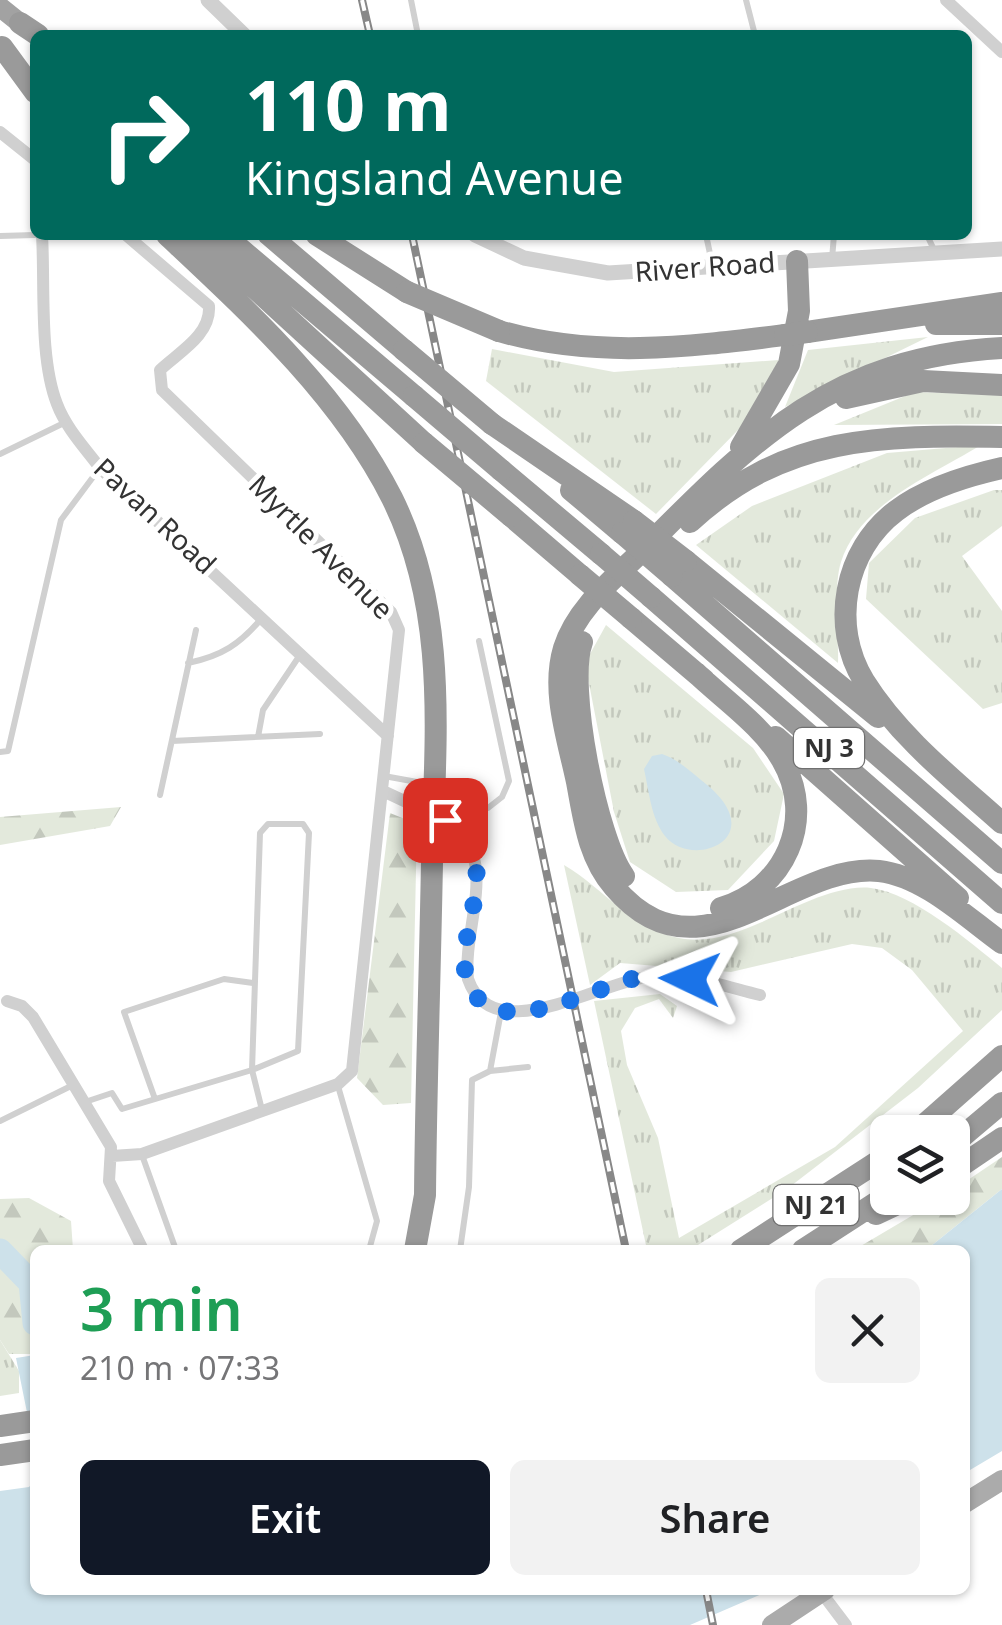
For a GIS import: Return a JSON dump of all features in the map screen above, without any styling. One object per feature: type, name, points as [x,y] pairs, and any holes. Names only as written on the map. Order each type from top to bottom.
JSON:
[{"type":"highway","points":[[0,6],[30,31]]},
{"type":"highway","points":[[1,46],[30,70]]},
{"type":"highway","points":[[1,46],[30,85]]},
{"type":"highway","points":[[172,240],[263,327],[353,436],[400,516],[424,588],[436,682],[425,1195],[416,1245]]},
{"type":"highway","points":[[202,240],[424,443],[832,785],[1002,943]]},
{"type":"highway","name":"NJ 3","points":[[230,240],[601,554],[1002,903]]},
{"type":"highway","name":"NJ 3","points":[[275,240],[492,424],[679,568],[1002,864]]},
{"type":"highway","points":[[325,240],[407,292],[499,331],[561,345],[634,350],[796,334],[1002,324]]},
{"type":"highway","points":[[735,458],[790,364],[799,312],[797,261]]},
{"type":"highway","points":[[796,334],[1002,303]]},
{"type":"highway","points":[[1002,348],[940,355],[876,372],[832,390],[735,458],[590,604],[564,648],[560,698],[587,833],[598,864],[619,893],[638,908],[659,919],[696,926],[735,920],[840,875],[885,872],[917,884],[1002,943]]},
{"type":"highway","points":[[770,432],[836,402],[892,386],[948,380],[1002,385]]},
{"type":"highway","points":[[694,672],[781,758],[794,790],[796,814],[790,848],[767,884],[741,902],[697,911],[665,905],[646,896],[623,874],[608,849],[576,688],[578,652],[589,629],[702,512],[774,465],[862,439],[1002,437]]},
{"type":"highway","points":[[943,770],[864,682],[852,657],[845,620],[849,582],[870,537],[896,511],[939,488],[1002,468]]},
{"type":"highway","points":[[939,488],[1002,480]]},
{"type":"highway","points":[[679,568],[943,770],[1002,824]]},
{"type":"highway","points":[[935,1115],[1002,1056]]},
{"type":"highway","points":[[970,1131],[1002,1103]]},
{"type":"highway","points":[[970,1160],[1002,1138]]},
{"type":"highway","name":"NJ 21","points":[[749,1245],[870,1167]]},
{"type":"highway","name":"NJ 21","points":[[811,1245],[870,1207]]},
{"type":"highway","points":[[831,1232],[870,1215]]},
{"type":"main road","points":[[970,1500],[1002,1480]]},
{"type":"main road","points":[[772,1625],[816,1595]]},
{"type":"street","points":[[208,0],[239,30]]},
{"type":"street","points":[[946,0],[1001,48]]},
{"type":"street","points":[[0,132],[30,156]]},
{"type":"street","name":"Pavan Road","points":[[38,240],[50,378],[66,422],[100,468],[388,736]]},
{"type":"street","name":"Myrtle Avenue","points":[[132,240],[209,306],[209,319],[200,334],[160,370],[162,390],[397,621],[352,1071],[338,1084]]},
{"type":"street","name":"River Road","points":[[486,240],[524,258],[593,271],[1002,249]]},
{"type":"street","points":[[383,784],[445,820],[469,842],[478,866],[468,979],[480,1001],[500,1012],[526,1012],[652,976],[690,979],[760,995]]},
{"type":"street","points":[[4,1003],[22,1006],[33,1017],[112,1156],[109,1182],[140,1245]]},
{"type":"street","points":[[112,1156],[142,1154],[338,1084]]},
{"type":"street","points":[[825,1595],[846,1625]]},
{"type":"lane","points":[[411,0],[417,30]]},
{"type":"lane","points":[[746,0],[755,30]]},
{"type":"lane","points":[[0,236],[30,235]]},
{"type":"lane","points":[[707,240],[712,267]]},
{"type":"lane","points":[[832,258],[834,240]]},
{"type":"lane","points":[[929,240],[935,253]]},
{"type":"lane","points":[[0,454],[66,422]]},
{"type":"lane","points":[[0,752],[8,751],[61,520],[100,468]]},
{"type":"lane","points":[[188,664],[217,658],[241,643],[263,617]]},
{"type":"lane","points":[[160,796],[196,630]]},
{"type":"lane","points":[[383,784],[416,782],[468,806],[488,808],[502,798],[509,781],[480,641]]},
{"type":"lane","points":[[258,737],[263,710],[301,654]]},
{"type":"lane","points":[[172,741],[320,734]]},
{"type":"lane","points":[[81,1103],[112,1093],[122,1108],[252,1070],[298,1051],[308,833],[303,824],[262,826],[252,1070],[262,1110]]},
{"type":"lane","points":[[155,1099],[124,1012],[224,978],[253,983]]},
{"type":"lane","points":[[490,1072],[500,1012]]},
{"type":"lane","points":[[461,1245],[469,1187],[472,1080],[490,1072],[528,1067]]},
{"type":"lane","points":[[338,1084],[377,1221],[370,1245]]},
{"type":"lane","points":[[0,1121],[71,1086]]},
{"type":"lane","points":[[142,1154],[174,1245]]},
{"type":"green space","points":[[928,337],[785,407],[808,350]]},
{"type":"green space","points":[[492,349],[614,372],[779,360],[740,428],[656,514],[486,381]]},
{"type":"green space","points":[[915,392],[1002,395],[1002,424],[834,425]]},
{"type":"green space","points":[[981,445],[881,507],[850,542],[837,585],[838,663],[696,545],[752,506],[887,453]]},
{"type":"green space","points":[[1002,490],[1002,526],[962,556],[1002,611],[1002,703],[983,709],[866,599],[869,563],[915,518]]},
{"type":"green space","points":[[606,625],[753,748],[784,794],[774,841],[728,890],[676,892],[630,862],[614,812],[585,663]]},
{"type":"green space","points":[[121,807],[110,826],[0,845],[0,817]]},
{"type":"green space","points":[[390,813],[417,824],[411,1103],[383,1105],[357,1078]]},
{"type":"green space","points":[[564,865],[632,917],[661,933],[690,939],[732,933],[844,890],[871,888],[887,892],[940,920],[1002,968],[1002,1010],[918,1088],[883,1115],[870,1115],[963,1031],[912,970],[882,948],[852,944],[731,972],[620,963],[590,985]]},
{"type":"green space","points":[[660,994],[677,1006],[673,1018],[659,999],[635,1008],[621,1031],[627,1065],[658,1138],[679,1238],[835,1147],[870,1115],[870,1125],[787,1189],[698,1245],[646,1245],[594,1001]]},
{"type":"green space","points":[[1002,1157],[1002,1189],[970,1215],[970,1179]]},
{"type":"green space","points":[[29,1198],[71,1221],[73,1245],[30,1245],[30,1354],[9,1354],[0,1340],[0,1199]]},
{"type":"green space","points":[[913,1215],[970,1215],[932,1245],[862,1245]]},
{"type":"green space","points":[[0,1340],[19,1371],[19,1393],[0,1396]]},
{"type":"water","points":[[662,754],[687,769],[722,800],[731,818],[730,832],[721,842],[708,849],[693,850],[677,846],[660,829],[644,769],[652,756]]},
{"type":"water","points":[[1002,1189],[1002,1451],[970,1470],[970,1245],[932,1245]]},
{"type":"water","points":[[30,1356],[30,1427],[16,1358]]},
{"type":"water","points":[[29,1487],[30,1595],[759,1595],[690,1625],[0,1625],[0,1491]]},
{"type":"waterway","points":[[0,1251],[30,1282]]},
{"type":"railway","points":[[362,0],[369,30]]},
{"type":"railway","points":[[413,240],[625,1245]]},
{"type":"railway","points":[[707,1595],[713,1625]]},
{"type":"route","points":[[445,820],[464,836],[474,850],[478,866],[466,969],[470,988],[486,1005],[500,1012],[526,1012],[639,978],[690,979]]}]
